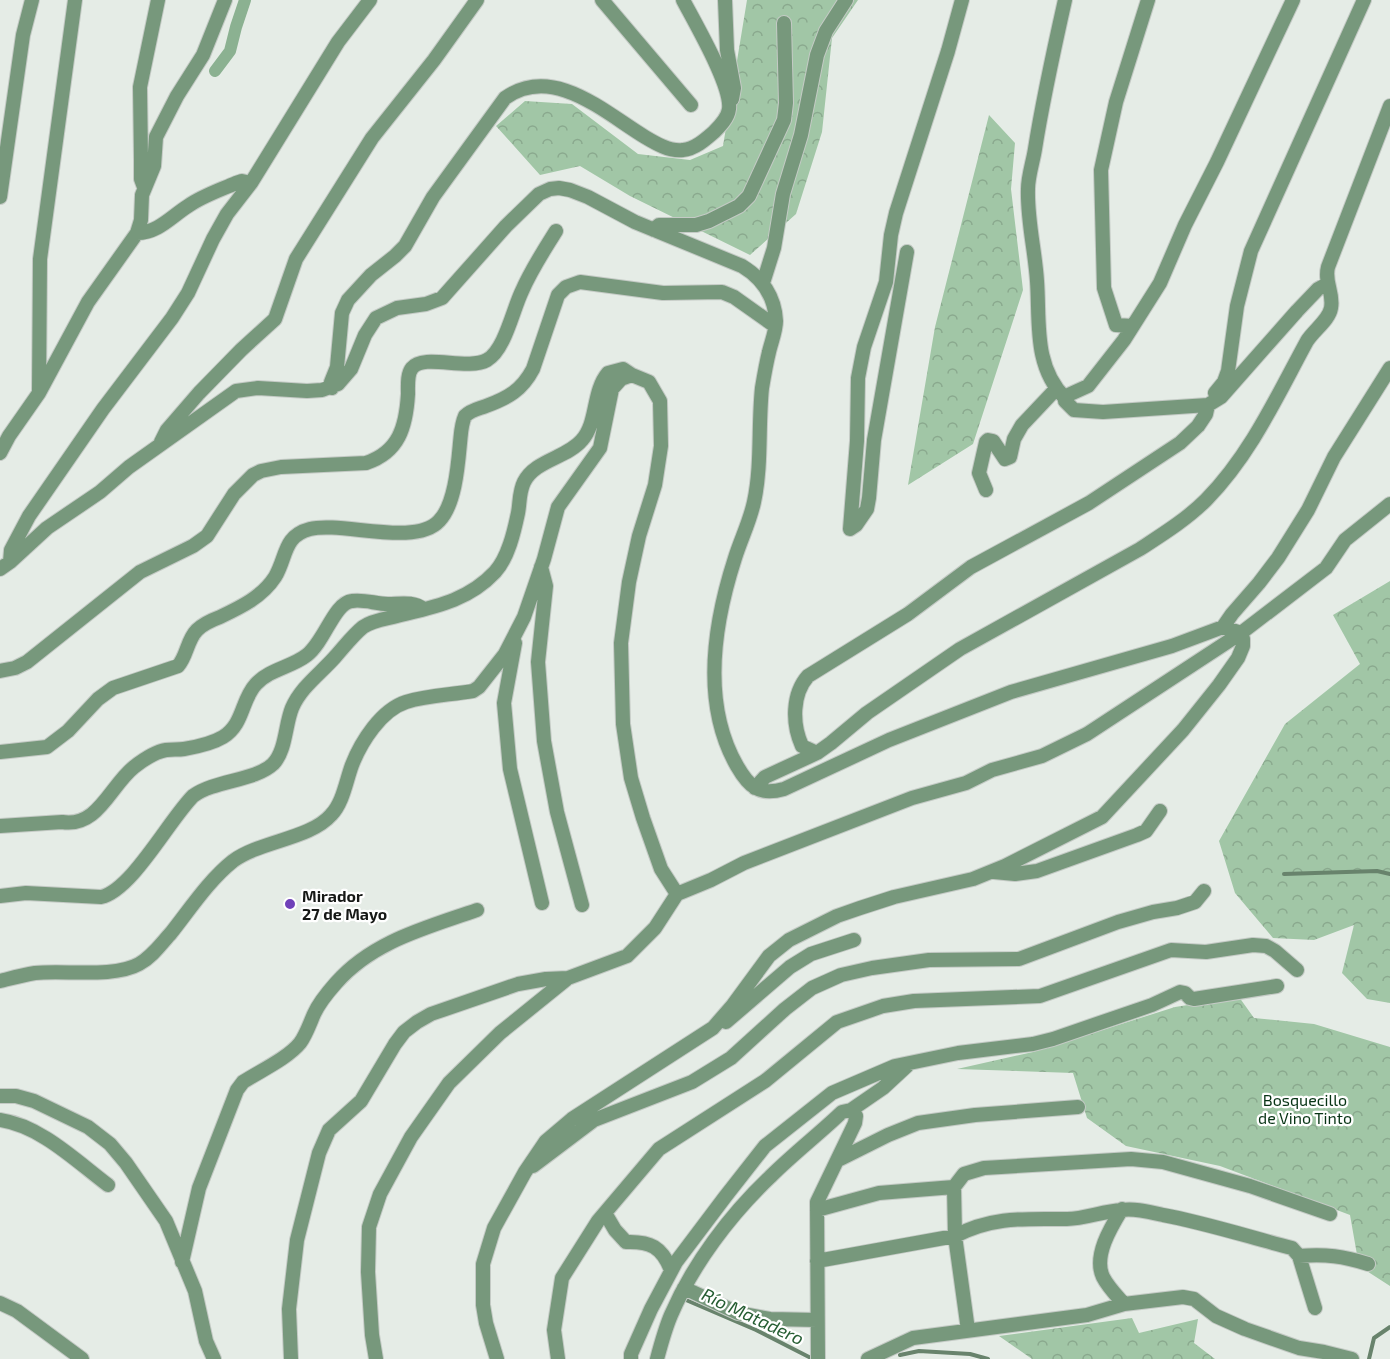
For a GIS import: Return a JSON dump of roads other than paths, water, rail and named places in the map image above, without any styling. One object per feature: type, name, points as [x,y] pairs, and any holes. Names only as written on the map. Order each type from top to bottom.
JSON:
[{"type":"street","points":[[0,197],[23,35],[32,0]]},
{"type":"street","points":[[39,393],[40,259],[75,0]]},
{"type":"street","points":[[144,187],[141,179],[140,87],[158,0]]},
{"type":"street","points":[[0,453],[39,393],[88,302],[138,233],[144,187],[154,166],[156,137],[177,96],[204,55],[225,0]]},
{"type":"street","points":[[5,565],[29,516],[103,409],[172,318],[188,293],[227,214],[251,183],[338,42],[370,0]]},
{"type":"street","points":[[162,444],[161,441],[167,430],[200,393],[241,350],[275,319],[296,260],[372,138],[434,60],[477,0]]},
{"type":"street","points":[[602,0],[691,105]]},
{"type":"street","points":[[332,388],[331,382],[337,367],[342,313],[348,300],[370,275],[405,246],[421,216],[450,172],[501,103],[516,90],[540,87],[573,92],[658,144],[682,151],[697,145],[719,128],[729,113],[734,88],[727,50],[725,0]]},
{"type":"street","points":[[763,283],[774,248],[783,194],[801,135],[817,55],[826,31],[846,0]]},
{"type":"street","points":[[907,252],[874,440],[867,509],[856,525],[850,529],[857,441],[858,378],[864,346],[886,282],[896,213],[962,0]]},
{"type":"street","points":[[1065,0],[1045,88],[1028,186],[1028,210],[1037,280],[1039,340],[1042,358],[1067,405],[1074,410],[1103,412],[1205,405],[1221,398],[1297,311],[1318,289],[1327,284]]},
{"type":"street","points":[[1132,326],[1116,325],[1104,288],[1101,170],[1116,102],[1148,0]]},
{"type":"street","points":[[986,490],[979,473],[986,442],[993,441],[1005,459],[1010,457],[1014,440],[1022,425],[1060,393],[1088,386],[1160,283],[1185,225],[1293,0]]},
{"type":"street","points":[[817,753],[802,746],[794,718],[799,686],[808,676],[908,614],[971,567],[1089,503],[1180,442],[1198,426],[1206,414],[1204,400],[1220,388],[1228,371],[1237,306],[1251,251],[1364,0]]},
{"type":"street","points":[[685,1],[718,70],[730,106]]},
{"type":"street","points":[[654,230],[659,225],[696,225],[710,222],[739,206],[749,196],[784,120],[786,103],[784,23]]},
{"type":"street","points":[[755,788],[765,777],[817,753],[867,713],[960,649],[1140,549],[1206,501],[1248,447],[1272,410],[1309,338],[1329,314],[1332,299],[1325,276],[1390,106]]},
{"type":"street","points":[[138,233],[150,231],[168,221],[188,205],[228,186],[242,181],[251,183]]},
{"type":"street","points":[[5,565],[47,528],[100,492],[129,467],[236,391],[258,388],[307,391],[332,388],[346,377],[365,335],[376,318],[397,308],[426,304],[442,298],[458,282],[487,245],[539,194],[559,188],[570,190],[654,230],[742,266],[763,283],[771,297],[775,326],[763,385],[754,504],[725,590],[715,658],[715,694],[726,744],[743,776],[755,788],[765,792],[784,789],[889,740],[984,702],[1172,646],[1223,627],[1278,558],[1308,510],[1334,457],[1390,368]]},
{"type":"street","points":[[0,671],[15,668],[27,662],[140,572],[193,546],[207,536],[234,494],[252,475],[281,467],[366,463],[379,459],[388,452],[396,443],[401,432],[410,372],[413,366],[416,363],[428,362],[472,365],[488,360],[494,354],[508,326],[521,292],[556,231]]},
{"type":"street","points":[[0,752],[47,747],[68,731],[98,699],[112,688],[178,666],[197,629],[246,604],[269,584],[279,569],[288,544],[298,533],[322,527],[379,532],[411,531],[424,530],[438,524],[449,504],[465,416],[472,410],[509,397],[527,380],[533,369],[558,296],[566,287],[572,284],[587,283],[663,293],[722,292],[734,297],[775,326]]},
{"type":"street","points":[[0,896],[26,893],[101,897],[110,895],[131,875],[194,796],[207,788],[259,772],[275,762],[281,749],[291,710],[302,690],[358,631],[373,622],[450,602],[476,590],[495,572],[509,544],[518,512],[520,493],[529,475],[584,438],[588,431],[599,387],[608,373],[623,369],[649,382],[660,402],[661,446],[655,485],[639,536],[629,582],[621,643],[623,724],[631,778],[643,818],[661,869],[677,894]]},
{"type":"street","points":[[0,981],[35,973],[111,972],[138,965],[161,944],[216,878],[233,862],[250,851],[312,828],[333,813],[360,749],[386,714],[403,702],[473,691],[479,687],[505,654],[524,617],[558,507],[600,448],[612,389],[621,379],[632,375]]},
{"type":"street","points":[[291,1359],[290,1309],[297,1240],[319,1153],[329,1130],[361,1101],[404,1032],[431,1014],[518,984],[568,978],[627,957],[655,928],[677,894],[744,863],[912,798],[966,783],[992,770],[1042,756],[1087,734],[1241,633],[1326,568],[1346,540],[1390,504]]},
{"type":"street","points":[[541,567],[546,586],[538,662],[544,741],[557,812],[582,905]]},
{"type":"street","points":[[0,826],[71,823],[84,820],[98,809],[132,768],[149,757],[165,750],[184,749],[222,737],[236,725],[249,695],[258,682],[311,652],[332,622],[338,607],[345,602],[357,600],[382,604],[413,604],[423,609]]},
{"type":"street","points":[[1223,627],[1241,633]]},
{"type":"street","points":[[516,632],[504,703],[510,769],[542,903]]},
{"type":"street","points":[[712,1028],[733,1005],[769,956],[789,940],[837,916],[860,908],[992,872],[1102,817],[1182,730],[1219,685],[1238,658],[1243,646],[1241,633]]},
{"type":"street","points":[[992,872],[1015,874],[1037,871],[1115,843],[1146,831],[1160,811]]},
{"type":"street","points":[[525,1172],[594,1120],[692,1082],[732,1058],[785,1009],[812,988],[841,975],[929,960],[1018,959],[1118,922],[1195,902],[1204,891]]},
{"type":"street","points":[[182,1262],[199,1188],[237,1090],[243,1082],[294,1049],[301,1041],[316,1011],[336,983],[357,964],[385,944],[477,910]]},
{"type":"street","points":[[497,1359],[483,1305],[483,1264],[494,1228],[536,1153],[557,1130],[712,1028],[734,1017],[790,967],[811,954],[854,940]]},
{"type":"street","points":[[558,1359],[554,1330],[562,1278],[605,1214],[659,1149],[765,1081],[837,1022],[883,1006],[914,1001],[1040,996],[1171,950],[1206,952],[1253,945],[1266,946],[1297,970]]},
{"type":"street","points":[[376,1359],[370,1314],[369,1227],[380,1194],[411,1137],[448,1083],[500,1033],[568,978]]},
{"type":"street","points":[[631,1359],[651,1309],[671,1270],[725,1197],[765,1146],[832,1093],[877,1072],[912,1062],[1053,1039],[1152,1005],[1180,992],[1194,999],[1277,986]]},
{"type":"street","points":[[661,1358],[670,1315],[684,1288],[714,1242],[752,1195],[842,1112],[851,1110],[884,1088],[912,1062]]},
{"type":"street","points":[[0,1096],[16,1096],[34,1101],[88,1127],[110,1144],[141,1183],[166,1221],[195,1291],[201,1325],[214,1359]]},
{"type":"street","points":[[838,1160],[888,1135],[928,1121],[1078,1107]]},
{"type":"street","points":[[818,1359],[817,1202],[856,1119],[855,1113],[851,1110]]},
{"type":"street","points":[[0,1120],[33,1131],[108,1185]]},
{"type":"street","points":[[968,1330],[955,1236],[954,1188],[964,1174],[984,1168],[1131,1159],[1174,1165],[1250,1186],[1330,1214]]},
{"type":"street","points":[[817,1210],[879,1193],[954,1188]]},
{"type":"street","points":[[817,1261],[955,1236],[974,1226],[993,1222],[1012,1219],[1072,1219],[1122,1209],[1182,1218],[1292,1248],[1299,1256],[1315,1308]]},
{"type":"street","points":[[1122,1209],[1110,1229],[1100,1260],[1102,1275],[1124,1304]]},
{"type":"street","points":[[605,1214],[626,1242],[645,1241],[666,1256],[671,1270]]},
{"type":"street","points":[[1299,1256],[1318,1254],[1342,1256],[1368,1264]]},
{"type":"street","points":[[684,1288],[738,1313],[770,1319],[817,1320]]},
{"type":"street","points":[[868,1359],[913,1338],[1087,1315],[1124,1304],[1189,1297],[1216,1317],[1245,1329],[1299,1348],[1352,1359]]},
{"type":"street","points":[[0,1303],[41,1327],[82,1359]]},
{"type":"street","points":[[201,1325],[206,1326],[224,1359]]},
{"type":"waterway","points":[[215,71],[230,51],[245,0]]},
{"type":"waterway","points":[[1284,874],[1377,871],[1390,874]]},
{"type":"waterway","name":"Río Matadero","points":[[686,1300],[756,1330],[809,1357]]},
{"type":"waterway","points":[[1369,1359],[1374,1338],[1390,1327]]},
{"type":"waterway","name":"Río Matadero","points":[[900,1355],[919,1351],[970,1354],[988,1359]]},
{"type":"place","name":"Mirador 27 de Mayo","points":[[290,904]]},
{"type":"park label","name":"Bosquecillo de Vino Tinto","points":[[1305,1108]]}]
